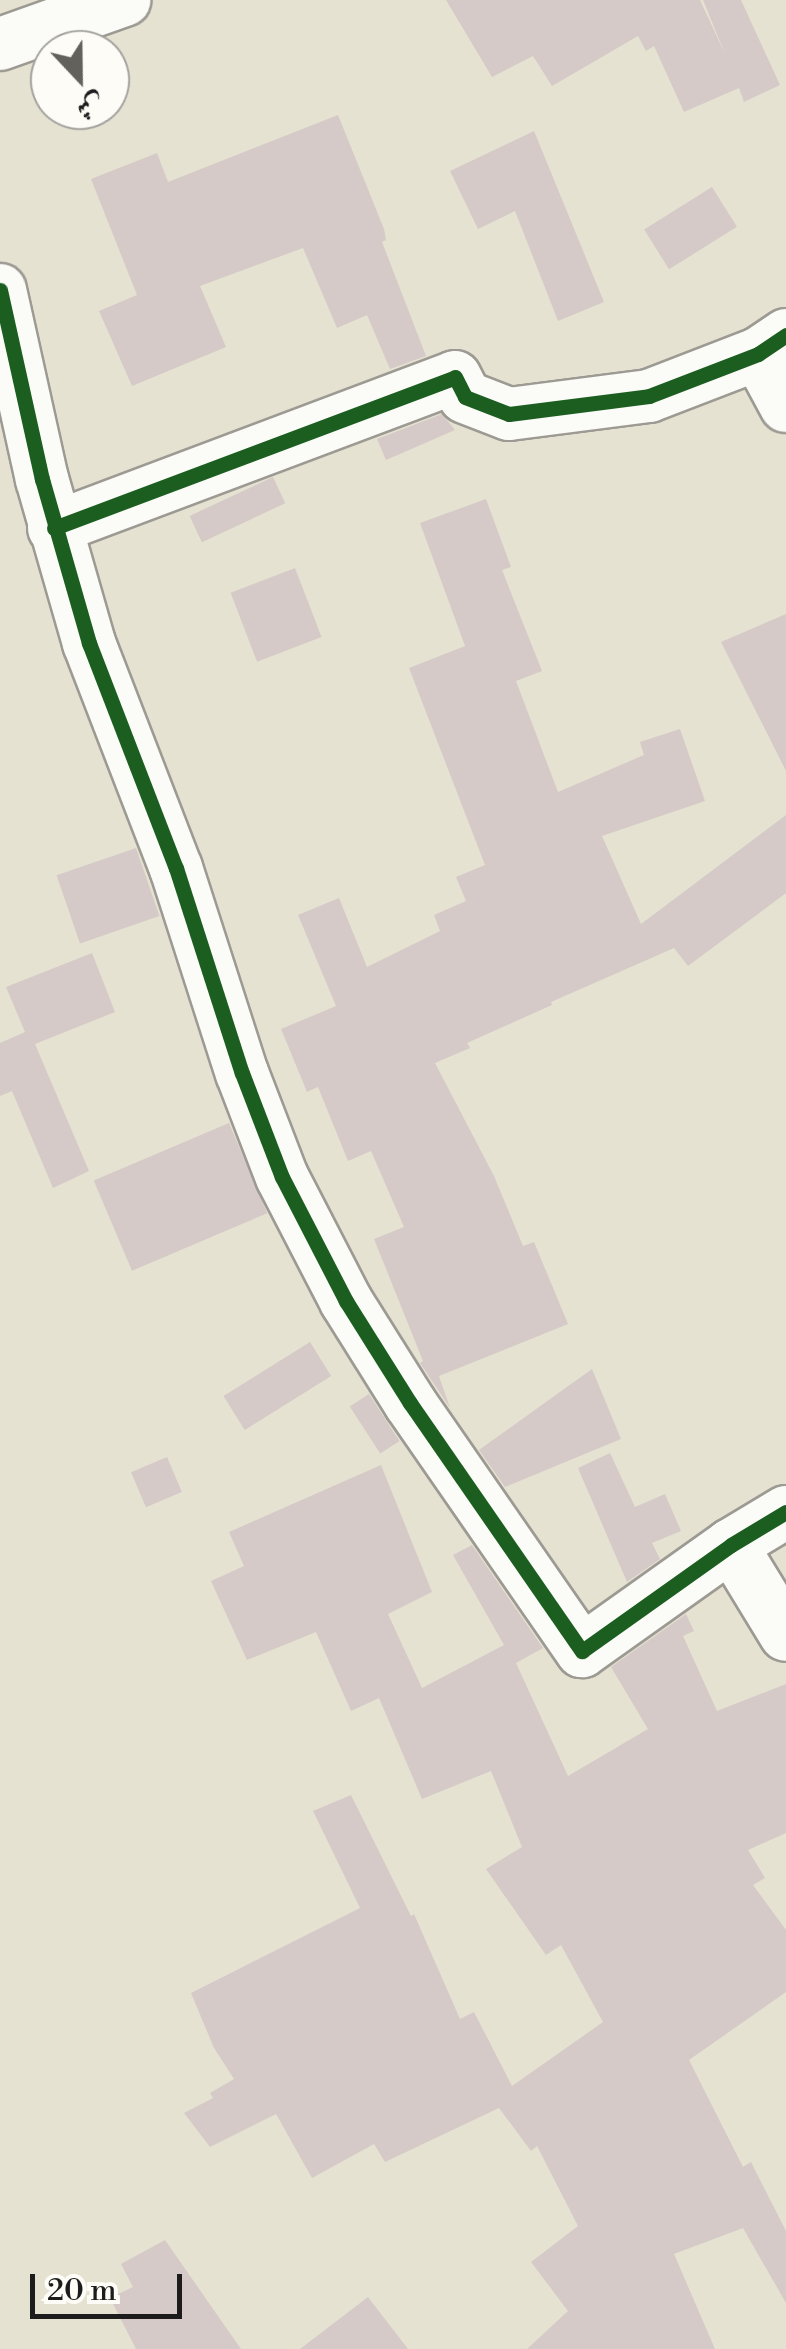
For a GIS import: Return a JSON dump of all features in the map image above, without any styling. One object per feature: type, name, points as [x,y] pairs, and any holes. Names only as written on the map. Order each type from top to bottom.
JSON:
[{"type":"street","points":[[0,44],[124,0]]},
{"type":"street","points":[[0,290],[32,498],[176,868],[242,1073],[282,1178],[346,1300],[410,1403],[582,1651],[731,1545],[786,1512]]},
{"type":"street","points":[[32,498],[455,376],[465,397],[509,414],[649,396],[772,345],[786,406]]},
{"type":"street","points":[[731,1545],[786,1635]]},
{"type":"building","points":[[446,0],[700,0],[725,54],[703,0],[741,0],[780,85],[744,102],[739,88],[684,112],[654,46],[646,51],[638,36],[552,86],[533,56],[492,77]]},
{"type":"building","points":[[338,115],[384,229],[386,240],[382,242],[426,356],[390,369],[367,315],[337,328],[303,248],[200,286],[226,347],[132,386],[99,311],[137,295],[91,179],[157,153],[168,182]]},
{"type":"building","points":[[534,131],[604,302],[558,321],[515,211],[478,229],[450,171]]},
{"type":"building","points":[[712,187],[737,227],[669,269],[644,229]]},
{"type":"building","points":[[442,414],[455,430],[386,460],[377,439]]},
{"type":"building","points":[[273,477],[285,503],[202,542],[190,516]]},
{"type":"building","points":[[486,499],[511,567],[502,570],[542,671],[516,681],[558,792],[644,755],[640,742],[680,729],[705,801],[602,836],[641,924],[786,815],[786,893],[688,966],[674,948],[551,1002],[552,1005],[467,1043],[470,1048],[435,1063],[494,1176],[523,1246],[534,1242],[568,1324],[439,1376],[450,1408],[420,1363],[423,1361],[374,1239],[404,1227],[371,1151],[348,1161],[318,1087],[307,1092],[281,1029],[336,1006],[298,915],[339,898],[367,967],[440,931],[434,915],[466,901],[456,877],[485,865],[409,668],[465,646],[420,523]]},
{"type":"building","points":[[295,568],[322,637],[257,662],[231,593]]},
{"type":"building","points":[[786,614],[786,771],[721,642]]},
{"type":"building","points":[[136,848],[159,916],[80,943],[57,875]]},
{"type":"building","points":[[92,953],[115,1012],[35,1044],[89,1171],[53,1188],[12,1091],[0,1096],[0,1043],[25,1032],[6,987]]},
{"type":"building","points":[[229,1123],[267,1213],[132,1271],[94,1180]]},
{"type":"building","points":[[310,1342],[331,1376],[245,1430],[223,1396]]},
{"type":"building","points":[[592,1369],[621,1439],[505,1487],[479,1450]]},
{"type":"building","points":[[369,1394],[399,1441],[380,1453],[350,1407]]},
{"type":"building","points":[[610,1453],[635,1507],[665,1494],[681,1531],[652,1543],[660,1559],[627,1582],[578,1468]]},
{"type":"building","points":[[167,1457],[182,1492],[146,1507],[131,1472]]},
{"type":"building","points":[[381,1465],[432,1592],[388,1614],[422,1688],[504,1645],[453,1555],[472,1545],[543,1648],[516,1663],[568,1776],[648,1729],[611,1667],[686,1614],[694,1631],[683,1636],[717,1711],[786,1684],[786,1833],[748,1850],[765,1878],[753,1885],[786,1930],[786,1992],[689,2060],[743,2167],[751,2162],[786,2231],[786,2303],[743,2228],[674,2254],[715,2349],[527,2349],[568,2311],[531,2262],[578,2226],[537,2146],[531,2151],[499,2108],[385,2162],[374,2144],[312,2178],[276,2114],[210,2147],[184,2113],[213,2098],[210,2093],[234,2079],[214,2048],[191,1993],[360,1908],[313,1811],[351,1795],[411,1916],[414,1914],[460,2019],[474,2012],[512,2086],[603,2022],[561,1945],[546,1955],[486,1869],[522,1847],[491,1771],[422,1799],[379,1698],[351,1711],[316,1632],[247,1660],[211,1581],[244,1566],[229,1532]]},
{"type":"building","points":[[165,2240],[241,2349],[136,2349],[110,2298],[133,2287],[121,2264]]},
{"type":"building","points":[[368,2297],[408,2349],[300,2349]]},
{"type":"cycle path","points":[[0,290],[42,479],[89,643],[176,868],[242,1073],[282,1177],[346,1301],[410,1403],[582,1651],[731,1545],[786,1512]]},
{"type":"cycle path","points":[[54,528],[455,377],[465,397],[509,414],[649,396],[758,354],[786,335]]}]
